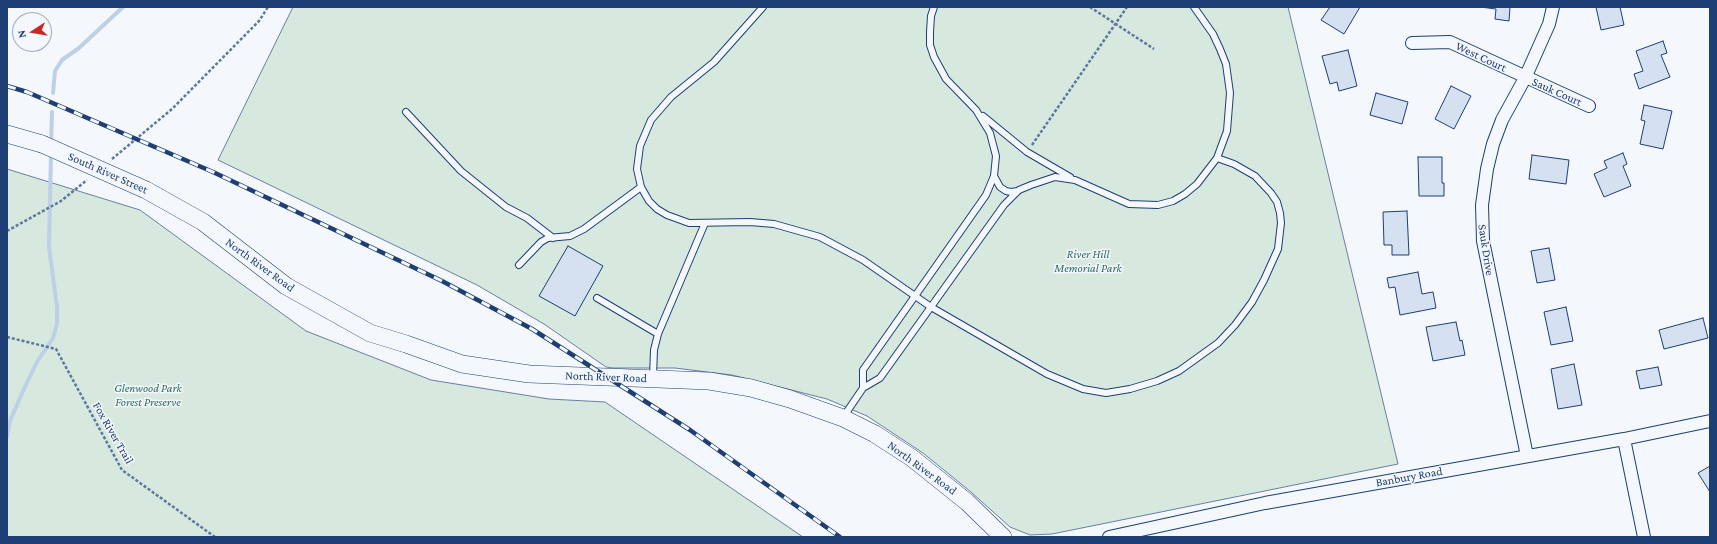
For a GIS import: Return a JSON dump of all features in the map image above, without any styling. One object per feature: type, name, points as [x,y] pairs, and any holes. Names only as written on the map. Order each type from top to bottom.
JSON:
[{"type":"main road","name":"South River Street","points":[[7,134],[42,144],[146,190],[204,222]]},
{"type":"main road","name":"North River Road","points":[[204,222],[286,286],[370,333],[462,364],[529,374],[709,381],[751,388],[790,399],[843,418],[875,434],[937,477],[968,502],[1003,537]]},
{"type":"street","name":"Sauk Drive","points":[[1527,456],[1483,241],[1481,223],[1487,169],[1493,144],[1502,120],[1525,78],[1549,24],[1553,7]]},
{"type":"street","name":"West Court","points":[[1412,43],[1450,42],[1525,78]]},
{"type":"street","name":"Sauk Court","points":[[1525,78],[1589,106]]},
{"type":"street","name":"Banbury Road","points":[[1109,537],[1265,503],[1624,439],[1710,421]]},
{"type":"street","points":[[1624,439],[1644,537]]},
{"type":"lane","points":[[763,7],[714,62],[671,97],[651,120],[640,146],[637,169],[641,187],[649,201],[667,215],[689,223],[750,222],[774,224],[820,238],[863,260],[916,295],[931,307],[1047,374],[1083,390],[1106,393],[1130,389],[1157,381],[1179,371],[1218,343],[1235,325],[1252,302],[1278,249],[1281,223],[1280,213],[1277,202],[1271,193],[1255,176],[1234,164],[1217,158]]},
{"type":"lane","points":[[934,7],[931,16],[930,32],[930,45],[934,57],[946,79],[976,110],[1009,139],[1027,152],[1075,180],[1128,204],[1158,205],[1173,201],[1185,194],[1197,184],[1217,158],[1227,131],[1230,79],[1226,64],[1213,34],[1194,7]]},
{"type":"lane","points":[[863,388],[863,370],[986,195],[994,176],[996,156],[994,144],[990,133],[976,110]]},
{"type":"lane","points":[[406,112],[461,171],[506,207],[527,218],[553,238]]},
{"type":"lane","points":[[994,176],[1000,187],[1006,191],[1012,192],[1055,177],[1075,180]]},
{"type":"lane","points":[[519,265],[541,242],[548,238],[570,236],[584,229],[641,187]]},
{"type":"lane","points":[[843,418],[863,388],[880,378],[1004,205],[1019,190]]},
{"type":"lane","points":[[653,378],[654,350],[658,334],[705,223]]},
{"type":"lane","points":[[597,298],[658,334]]},
{"type":"path","points":[[110,160],[172,109],[258,21],[268,7]]},
{"type":"path","points":[[1090,7],[1116,23],[1154,50]]},
{"type":"path","points":[[1027,152],[1127,7]]},
{"type":"path","points":[[7,231],[61,201],[92,176]]},
{"type":"path","name":"Fox River Trail","points":[[7,337],[56,349],[122,470],[215,537]]},
{"type":"green space","name":"River Hill Memorial Park","points":[[293,7],[1288,7],[1398,464],[1052,534],[1030,535],[1010,527],[971,492],[923,453],[867,416],[827,399],[732,375],[675,368],[606,367],[544,324],[477,285],[218,160]]},
{"type":"green space","name":"Glenwood Park Forest Preserve","points":[[7,169],[140,210],[306,331],[431,380],[549,399],[605,402],[803,537],[7,537]]},
{"type":"building","points":[[1330,7],[1360,7],[1344,34],[1321,20]]},
{"type":"building","points":[[1480,7],[1510,7],[1509,21],[1495,19],[1496,9]]},
{"type":"building","points":[[1596,7],[1620,7],[1624,25],[1601,30]]},
{"type":"building","points":[[1663,41],[1667,53],[1661,55],[1670,77],[1639,89],[1634,74],[1643,71],[1636,51]]},
{"type":"building","points":[[1348,50],[1357,86],[1339,91],[1337,82],[1330,84],[1322,56]]},
{"type":"building","points":[[1451,86],[1471,96],[1454,129],[1435,119]]},
{"type":"building","points":[[1376,93],[1408,102],[1402,124],[1370,115]]},
{"type":"building","points":[[1644,105],[1672,111],[1663,149],[1640,144],[1645,121],[1641,120]]},
{"type":"building","points":[[1623,153],[1627,164],[1623,166],[1631,186],[1604,197],[1594,174],[1607,168],[1604,161]]},
{"type":"building","points":[[1532,155],[1569,160],[1566,184],[1529,179]]},
{"type":"building","points":[[1418,157],[1442,157],[1442,183],[1444,183],[1444,196],[1419,196]]},
{"type":"building","points":[[1407,211],[1409,255],[1392,255],[1392,245],[1384,245],[1383,212]]},
{"type":"building","points":[[568,246],[603,266],[575,316],[539,296]]},
{"type":"building","points":[[1549,248],[1555,280],[1537,283],[1531,251]]},
{"type":"building","points":[[1418,272],[1422,294],[1433,292],[1436,308],[1400,315],[1395,287],[1389,288],[1387,278]]},
{"type":"building","points":[[1566,307],[1573,341],[1551,345],[1544,312]]},
{"type":"building","points":[[1703,318],[1708,338],[1664,349],[1659,330]]},
{"type":"building","points":[[1456,322],[1465,355],[1433,361],[1426,327]]},
{"type":"building","points":[[1574,364],[1582,405],[1558,409],[1551,369]]},
{"type":"building","points":[[1658,367],[1662,385],[1640,389],[1636,371]]},
{"type":"building","points":[[1710,466],[1710,492],[1698,473]]},
{"type":"waterway","points":[[53,93],[55,71],[62,60],[79,48],[123,7]]},
{"type":"waterway","points":[[51,144],[52,112]]},
{"type":"waterway","points":[[7,437],[10,421],[23,391],[37,362],[53,338],[57,324],[57,307],[49,247],[51,153]]},
{"type":"railway","points":[[7,86],[27,92],[213,172],[442,281],[532,329],[690,430],[840,537]]}]
